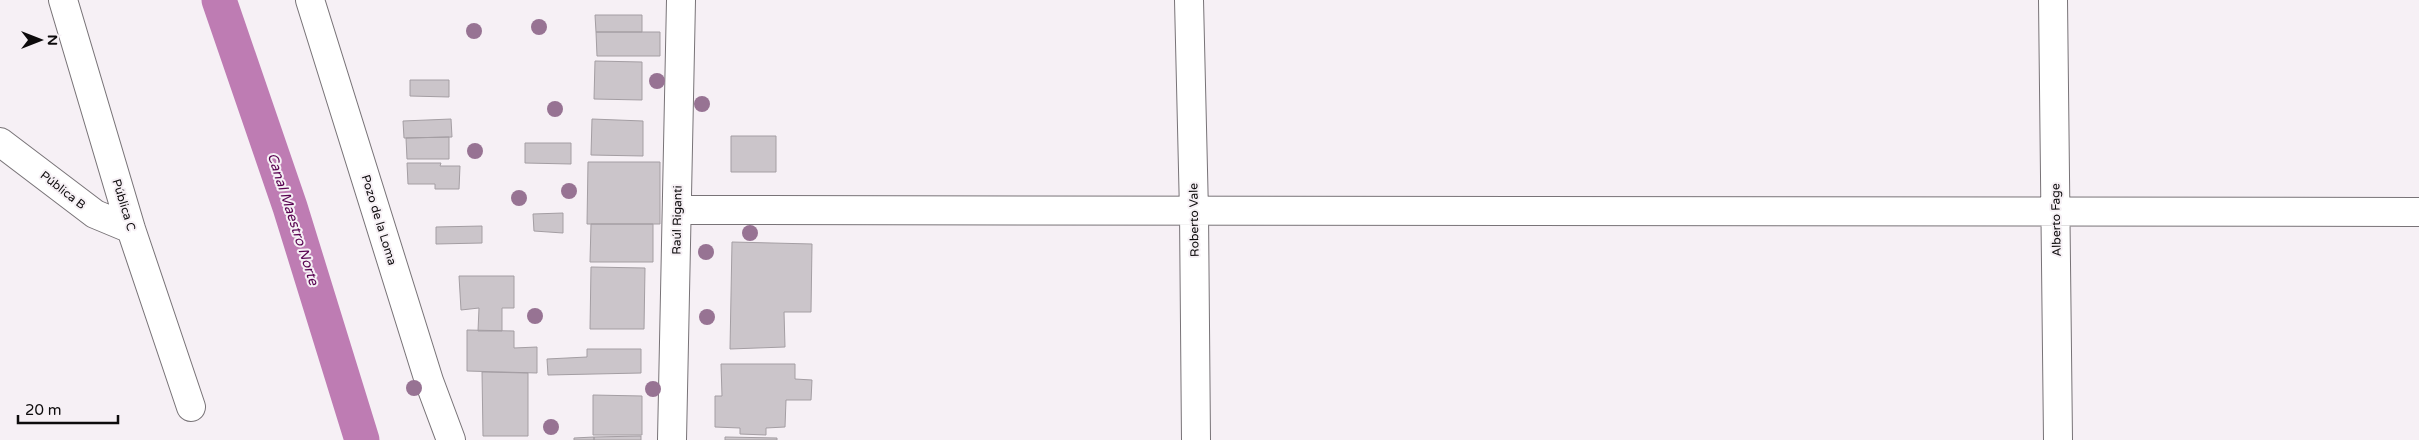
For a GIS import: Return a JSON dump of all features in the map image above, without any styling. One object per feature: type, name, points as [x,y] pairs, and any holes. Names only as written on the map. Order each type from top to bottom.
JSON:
[{"type":"street","name":"Pública C","points":[[63,0],[131,229],[191,407]]},
{"type":"street","name":"Pozo de la Loma","points":[[310,0],[429,381],[451,440]]},
{"type":"street","name":"Raúl Riganti","points":[[672,440],[681,0]]},
{"type":"street","name":"Roberto Vale","points":[[1190,0],[1196,440]]},
{"type":"street","name":"Alberto Fage","points":[[2054,0],[2058,440]]},
{"type":"street","name":"Pública B","points":[[0,142],[95,214],[131,229]]},
{"type":"street","points":[[677,210],[2419,212]]},
{"type":"building","points":[[595,15],[642,15],[642,32],[596,32]]},
{"type":"building","points":[[596,32],[660,32],[660,56],[597,56]]},
{"type":"building","points":[[595,61],[642,62],[642,100],[594,99]]},
{"type":"building","points":[[410,80],[449,80],[449,97],[410,96]]},
{"type":"building","points":[[451,119],[452,137],[404,138],[403,121]]},
{"type":"building","points":[[592,119],[643,121],[643,156],[591,155]]},
{"type":"building","points":[[731,136],[776,136],[776,172],[731,172]]},
{"type":"building","points":[[449,137],[449,159],[407,159],[406,138]]},
{"type":"building","points":[[525,143],[571,143],[571,164],[525,163]]},
{"type":"building","points":[[588,162],[660,162],[660,224],[587,224]]},
{"type":"building","points":[[407,163],[441,163],[440,166],[460,166],[459,189],[435,189],[435,184],[408,184]]},
{"type":"building","points":[[563,213],[563,233],[534,231],[533,214]]},
{"type":"building","points":[[591,224],[653,224],[653,262],[590,262]]},
{"type":"building","points":[[482,226],[482,243],[436,244],[436,227]]},
{"type":"building","points":[[732,242],[812,244],[811,312],[784,312],[785,347],[730,349]]},
{"type":"building","points":[[591,267],[645,268],[644,329],[590,329]]},
{"type":"building","points":[[459,276],[514,276],[514,308],[502,308],[502,331],[478,331],[479,308],[461,310]]},
{"type":"building","points":[[467,330],[514,331],[514,348],[537,347],[537,373],[467,371]]},
{"type":"building","points":[[587,349],[641,349],[641,373],[548,375],[547,359],[587,357]]},
{"type":"building","points":[[721,364],[795,364],[795,379],[812,380],[811,400],[786,400],[785,427],[766,428],[766,435],[740,434],[740,428],[715,427],[715,396],[722,396]]},
{"type":"building","points":[[482,372],[528,373],[528,436],[483,436]]},
{"type":"building","points":[[593,395],[642,396],[642,435],[593,435]]},
{"type":"building","points":[[641,436],[641,440],[594,440],[594,437]]},
{"type":"building","points":[[594,437],[594,440],[574,440],[574,438]]},
{"type":"building","points":[[725,437],[777,438],[777,440],[725,440]]},
{"type":"waterway","name":"Canal Maestro Norte","points":[[219,0],[290,207],[362,440]]}]
